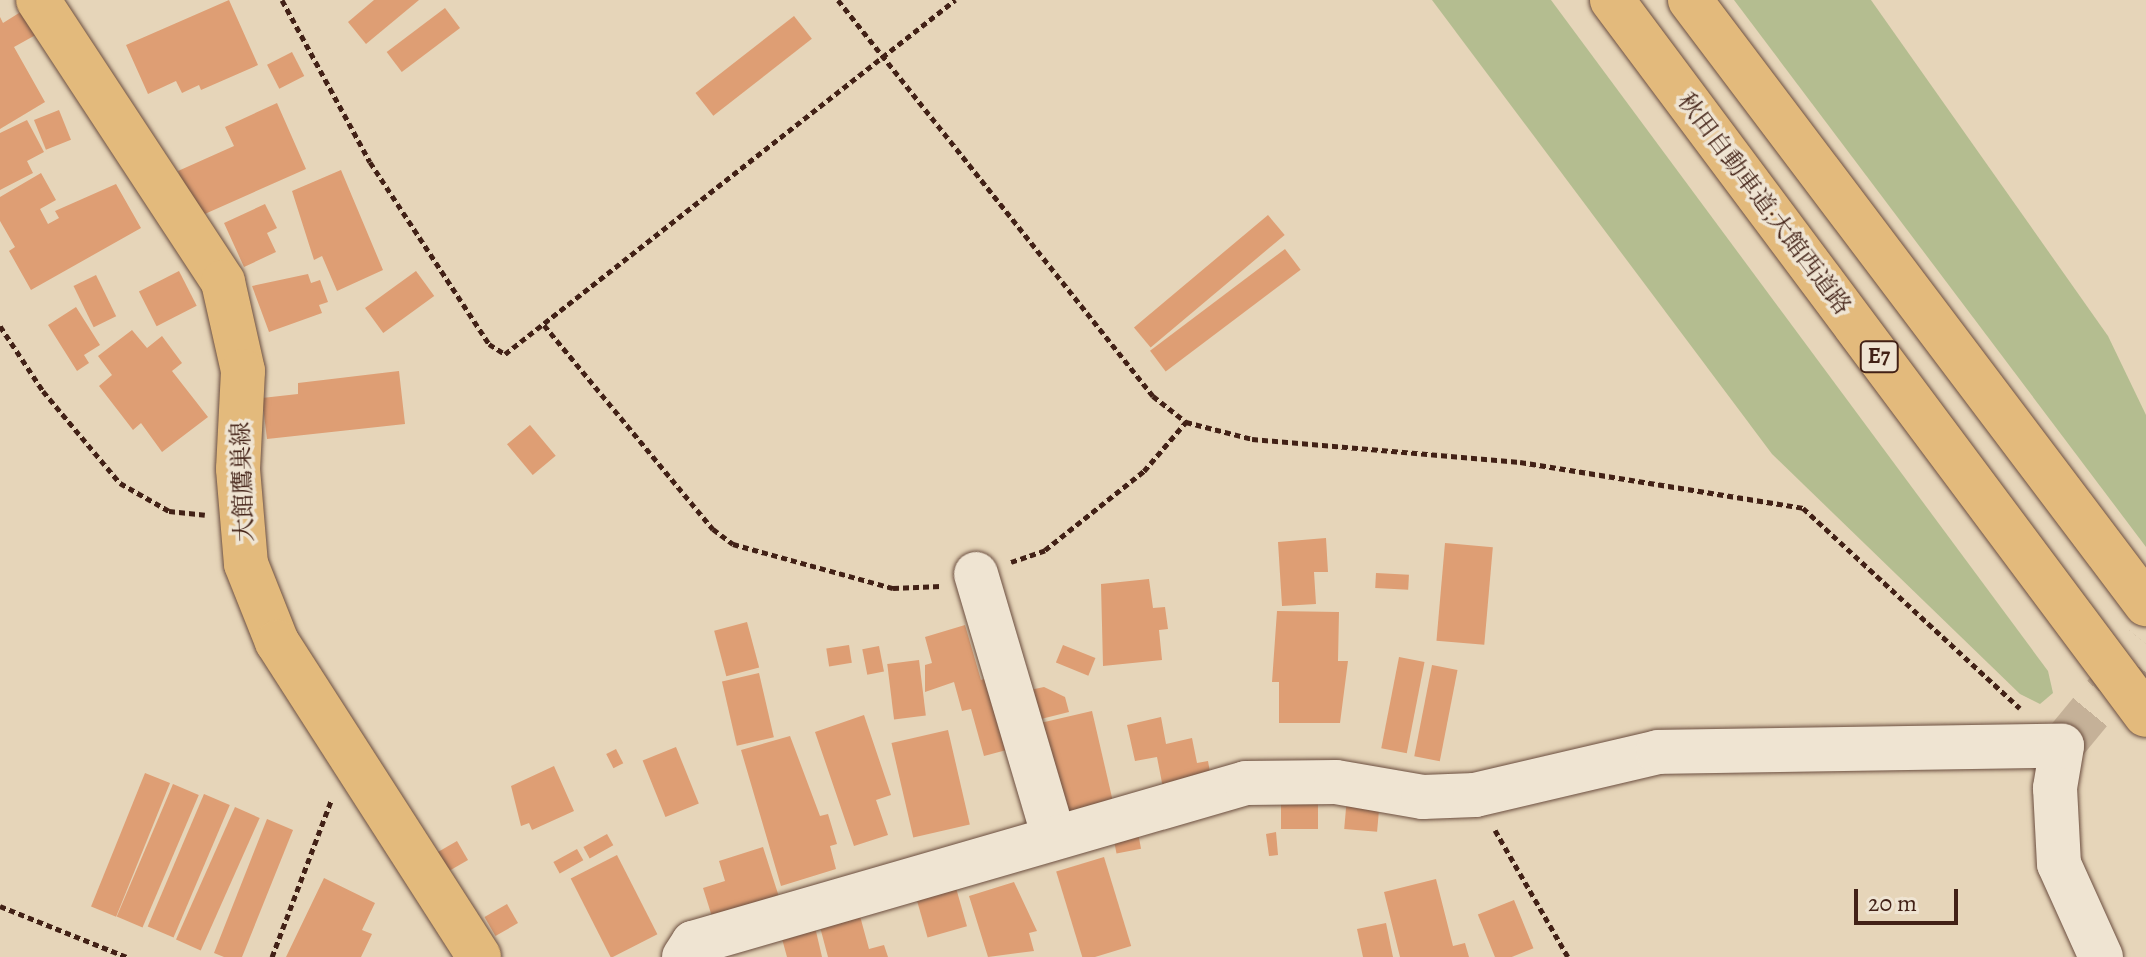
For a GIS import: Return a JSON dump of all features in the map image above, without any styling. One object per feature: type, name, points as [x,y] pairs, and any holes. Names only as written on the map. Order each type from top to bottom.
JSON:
[{"type":"main road","name":"大館鷹巣線","points":[[38,0],[223,282],[243,371],[242,519],[246,564],[277,642],[479,957]]},
{"type":"main road","name":"秋田自動車道;大館西道路","points":[[1612,0],[2146,715]]},
{"type":"main road","points":[[1690,0],[2146,604]]},
{"type":"street","points":[[976,574],[1054,838]]},
{"type":"street","points":[[684,957],[693,943],[1246,783],[1336,782],[1423,797],[1475,795],[1658,752],[2062,746],[2055,788],[2059,864],[2101,957]]},
{"type":"path","points":[[282,0],[370,162],[489,344],[505,354],[955,0]]},
{"type":"path","points":[[838,0],[1153,396],[1186,422],[1252,439],[1520,462],[1803,508],[2062,746]]},
{"type":"path","points":[[544,325],[713,529],[733,544],[893,588],[940,587],[1045,550],[1144,471],[1186,422]]},
{"type":"path","points":[[0,326],[43,391],[120,483],[169,511],[242,519]]},
{"type":"path","points":[[272,957],[349,754]]},
{"type":"path","points":[[1475,795],[1568,957]]},
{"type":"path","points":[[0,906],[127,957]]},
{"type":"green space","points":[[1432,0],[1551,0],[2048,671],[2053,693],[2040,704],[2020,694],[1772,454]]},
{"type":"green space","points":[[1734,0],[1871,0],[2108,336],[2146,415],[2146,547]]},
{"type":"building","points":[[229,0],[258,65],[201,90],[199,85],[182,93],[176,81],[148,94],[126,45]]},
{"type":"building","points":[[374,0],[419,0],[366,44],[348,22]]},
{"type":"building","points":[[27,8],[41,32],[14,47],[45,102],[0,129],[0,17],[3,23]]},
{"type":"building","points":[[445,8],[460,28],[402,72],[387,52]]},
{"type":"building","points":[[794,16],[812,39],[713,116],[695,93]]},
{"type":"building","points":[[292,52],[304,76],[279,89],[267,65]]},
{"type":"building","points":[[277,103],[306,169],[198,217],[178,171],[234,146],[225,127]]},
{"type":"building","points":[[59,110],[71,140],[46,150],[34,120]]},
{"type":"building","points":[[27,120],[44,152],[27,161],[33,173],[0,190],[0,133]]},
{"type":"building","points":[[341,170],[383,270],[337,291],[322,256],[314,260],[292,191]]},
{"type":"building","points":[[41,173],[56,200],[40,209],[48,224],[59,218],[55,211],[116,184],[141,228],[31,290],[9,251],[15,247],[0,221],[0,197]]},
{"type":"building","points":[[265,204],[277,228],[267,233],[276,252],[244,267],[224,223]]},
{"type":"building","points":[[1268,215],[1285,235],[1151,347],[1134,327]]},
{"type":"building","points":[[1285,249],[1301,270],[1166,371],[1150,351]]},
{"type":"building","points":[[179,271],[197,306],[157,326],[139,291]]},
{"type":"building","points":[[416,271],[434,296],[383,333],[365,308]]},
{"type":"building","points":[[308,274],[311,283],[320,280],[328,302],[319,305],[322,313],[269,332],[252,286]]},
{"type":"building","points":[[96,275],[116,316],[94,327],[74,286]]},
{"type":"building","points":[[76,307],[100,345],[84,355],[89,363],[77,371],[48,325]]},
{"type":"building","points":[[132,330],[147,348],[162,336],[182,363],[172,371],[208,417],[162,452],[141,423],[133,430],[99,386],[112,375],[98,356]]},
{"type":"building","points":[[399,371],[405,424],[267,439],[262,398],[298,394],[298,383]]},
{"type":"building","points":[[530,425],[556,456],[533,475],[507,444]]},
{"type":"building","points":[[1326,538],[1328,572],[1314,572],[1316,604],[1282,606],[1278,542]]},
{"type":"building","points":[[1445,543],[1493,547],[1484,645],[1436,641]]},
{"type":"building","points":[[1376,573],[1409,575],[1408,590],[1375,588]]},
{"type":"building","points":[[1149,579],[1153,608],[1165,607],[1168,629],[1159,630],[1162,660],[1103,666],[1101,584]]},
{"type":"building","points":[[1277,611],[1339,612],[1338,661],[1348,661],[1340,723],[1279,723],[1279,682],[1272,682]]},
{"type":"building","points":[[747,622],[759,667],[726,676],[714,631]]},
{"type":"building","points":[[965,625],[981,680],[990,677],[1014,748],[984,756],[971,709],[962,711],[954,682],[925,692],[925,665],[932,663],[925,637]]},
{"type":"building","points":[[849,645],[852,663],[829,666],[826,649]]},
{"type":"building","points":[[1063,645],[1095,658],[1088,676],[1056,663]]},
{"type":"building","points":[[879,646],[884,672],[867,675],[862,649]]},
{"type":"building","points":[[1399,657],[1425,662],[1407,753],[1381,748]]},
{"type":"building","points":[[919,660],[926,716],[894,719],[887,664]]},
{"type":"building","points":[[1432,665],[1458,670],[1440,761],[1414,756]]},
{"type":"building","points":[[759,673],[774,737],[737,746],[722,682]]},
{"type":"building","points":[[1044,687],[1065,697],[1069,712],[1037,720],[1030,690]]},
{"type":"building","points":[[1092,711],[1113,803],[1062,814],[1041,723]]},
{"type":"building","points":[[864,715],[891,795],[876,800],[888,835],[854,846],[815,732]]},
{"type":"building","points":[[1161,717],[1166,744],[1192,738],[1197,763],[1208,761],[1211,778],[1163,788],[1157,757],[1135,761],[1127,725]]},
{"type":"building","points":[[948,730],[970,825],[913,838],[891,743]]},
{"type":"building","points":[[790,736],[820,816],[828,814],[837,844],[830,846],[836,869],[781,886],[741,750]]},
{"type":"building","points":[[676,747],[699,804],[665,817],[643,760]]},
{"type":"building","points":[[616,749],[623,763],[613,768],[606,754]]},
{"type":"building","points":[[554,766],[574,811],[532,830],[529,823],[521,826],[511,786]]},
{"type":"building","points":[[145,773],[170,783],[116,917],[91,907]]},
{"type":"building","points":[[173,784],[199,795],[143,927],[117,917]]},
{"type":"building","points":[[204,794],[230,805],[174,937],[148,927]]},
{"type":"building","points":[[1347,797],[1380,800],[1377,832],[1344,829]]},
{"type":"building","points":[[1281,804],[1318,804],[1318,829],[1281,829]]},
{"type":"building","points":[[235,807],[260,818],[201,950],[176,939]]},
{"type":"building","points":[[267,819],[293,830],[242,957],[224,957],[214,953]]},
{"type":"building","points":[[1276,832],[1278,855],[1269,856],[1266,834]]},
{"type":"building","points":[[1138,833],[1141,849],[1117,853],[1113,838]]},
{"type":"building","points":[[607,834],[613,845],[590,858],[583,847]]},
{"type":"building","points":[[457,841],[468,860],[448,872],[437,852]]},
{"type":"building","points":[[763,847],[780,900],[714,923],[703,888],[725,881],[719,861]]},
{"type":"building","points":[[577,849],[583,860],[560,873],[553,862]]},
{"type":"building","points":[[617,855],[657,934],[611,957],[571,879]]},
{"type":"building","points":[[1104,857],[1131,946],[1095,957],[1082,957],[1056,872]]},
{"type":"building","points":[[324,878],[375,903],[362,930],[372,934],[361,957],[286,957]]},
{"type":"building","points":[[1436,879],[1453,946],[1465,943],[1469,957],[1400,957],[1384,892]]},
{"type":"building","points":[[954,881],[967,926],[928,937],[915,892]]},
{"type":"building","points":[[1014,882],[1037,931],[1029,933],[1034,951],[988,957],[969,896]]},
{"type":"building","points":[[1514,900],[1533,948],[1512,957],[1495,957],[1478,915]]},
{"type":"building","points":[[507,904],[518,923],[495,936],[484,917]]},
{"type":"building","points":[[860,916],[869,949],[884,945],[888,957],[828,957],[820,927]]},
{"type":"building","points":[[1386,923],[1393,957],[1363,957],[1357,929]]},
{"type":"building","points":[[815,927],[822,957],[787,957],[781,935]]},
{"type":"tunnel","points":[[2062,746],[2146,644]]}]
